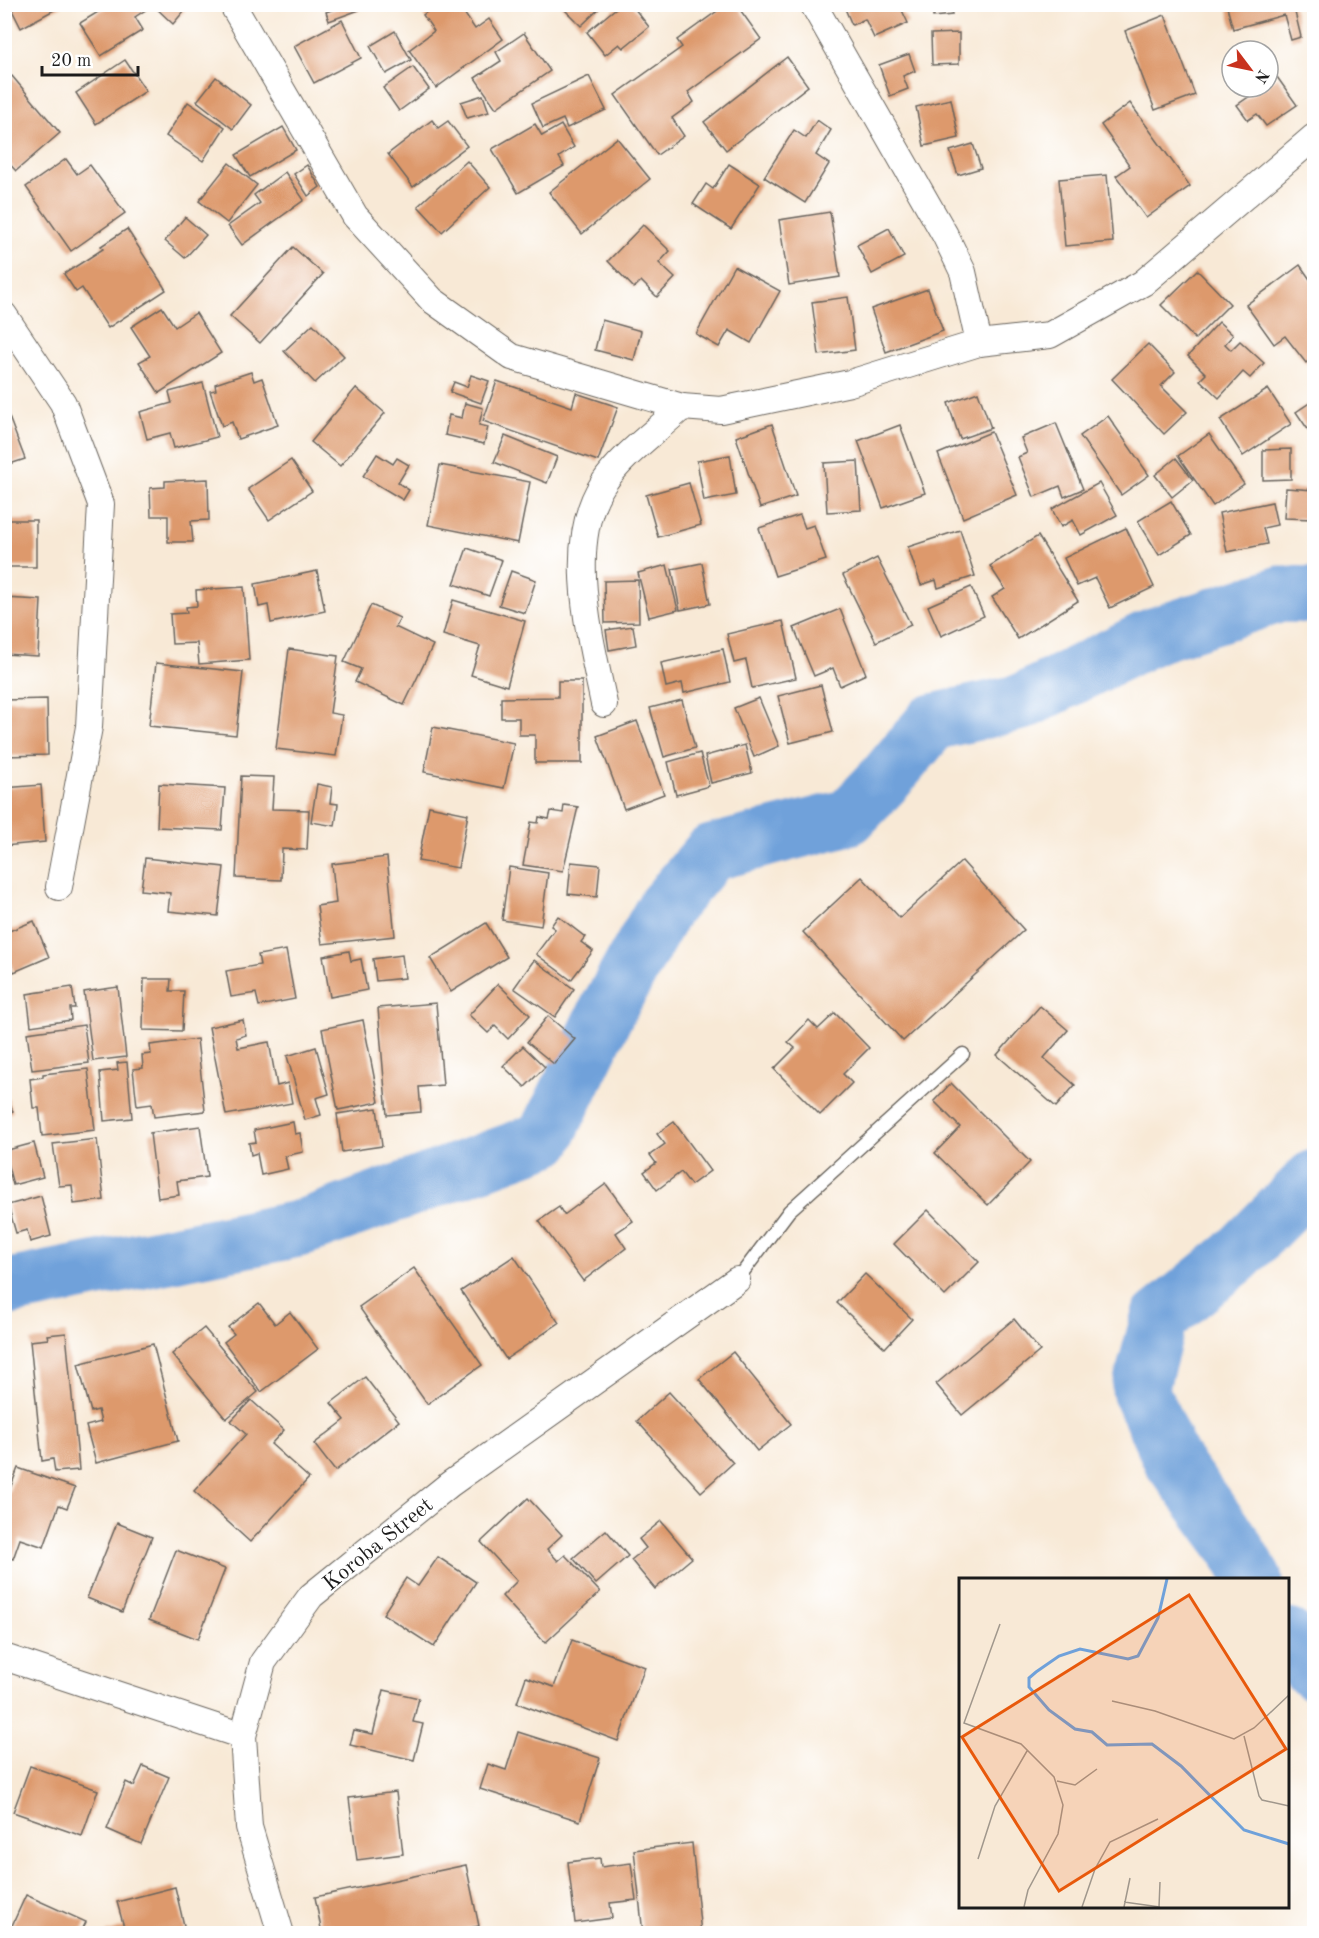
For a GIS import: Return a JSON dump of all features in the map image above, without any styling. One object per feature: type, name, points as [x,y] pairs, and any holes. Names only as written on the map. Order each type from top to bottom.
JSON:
[{"type":"street","points":[[232,4],[355,216],[432,300],[512,357],[682,406],[721,410],[838,385],[979,343],[1050,335],[1143,283],[1314,136]]},
{"type":"street","points":[[813,4],[963,272],[979,343]]},
{"type":"street","points":[[4,315],[63,403],[101,504],[89,727],[59,887]]},
{"type":"street","points":[[604,704],[585,608],[584,546],[591,508],[603,484],[619,466],[682,406]]},
{"type":"street","name":"Koroba Street","points":[[281,1934],[249,1827],[243,1736],[263,1662],[311,1596],[450,1484],[738,1280]]},
{"type":"street","points":[[4,1657],[243,1736]]},
{"type":"lane","points":[[738,1280],[765,1240],[789,1211],[963,1054]]},
{"type":"building","points":[[22,4],[65,4],[21,28],[12,10]]},
{"type":"building","points":[[111,4],[144,4],[147,9],[135,17],[143,30],[101,56],[80,23]]},
{"type":"building","points":[[152,4],[190,4],[173,24]]},
{"type":"building","points":[[437,4],[458,4],[475,29],[489,19],[503,39],[436,88],[409,50],[434,31],[423,15]]},
{"type":"building","points":[[621,4],[631,4],[649,27],[623,48],[619,44],[605,55],[587,32]]},
{"type":"building","points":[[727,4],[736,4],[761,39],[688,92],[694,102],[672,118],[684,136],[657,155],[615,95],[682,47],[677,40]]},
{"type":"building","points":[[843,4],[899,4],[908,23],[874,38],[865,19],[852,25]]},
{"type":"building","points":[[932,4],[951,4],[952,15],[933,17]]},
{"type":"building","points":[[1236,4],[1293,4],[1301,37],[1291,40],[1284,15],[1233,29],[1227,7]]},
{"type":"building","points":[[345,5],[356,5],[359,10],[329,21],[326,12]]},
{"type":"building","points":[[560,5],[603,5],[581,26]]},
{"type":"building","points":[[1165,15],[1195,95],[1155,110],[1125,31]]},
{"type":"building","points":[[342,20],[361,58],[314,83],[294,46]]},
{"type":"building","points":[[395,31],[411,60],[386,74],[370,46]]},
{"type":"building","points":[[524,33],[550,71],[496,108],[475,78],[501,61],[496,52]]},
{"type":"building","points":[[959,33],[959,64],[932,65],[931,34]]},
{"type":"building","points":[[909,54],[915,71],[903,76],[908,89],[890,96],[879,65]]},
{"type":"building","points":[[787,57],[808,86],[726,150],[704,122]]},
{"type":"building","points":[[125,60],[146,91],[96,124],[76,93]]},
{"type":"building","points":[[413,67],[429,89],[399,111],[383,88]]},
{"type":"building","points":[[12,76],[60,133],[16,171],[4,158],[4,82]]},
{"type":"building","points":[[589,76],[606,110],[567,128],[563,119],[543,128],[532,103]]},
{"type":"building","points":[[216,77],[251,105],[233,129],[197,101]]},
{"type":"building","points":[[1280,81],[1297,105],[1266,126],[1257,114],[1248,120],[1237,105],[1246,99],[1280,99]]},
{"type":"building","points":[[483,95],[489,112],[467,118],[461,102]]},
{"type":"building","points":[[951,99],[959,138],[924,146],[916,107]]},
{"type":"building","points":[[188,102],[225,127],[203,161],[166,136]]},
{"type":"building","points":[[1130,103],[1190,186],[1146,218],[1116,176],[1130,166],[1101,125]]},
{"type":"building","points":[[432,120],[438,128],[448,121],[467,146],[413,187],[388,154]]},
{"type":"building","points":[[817,120],[831,130],[816,155],[829,164],[805,203],[764,177],[794,130],[806,138]]},
{"type":"building","points":[[535,124],[542,136],[561,125],[574,147],[559,157],[564,166],[518,193],[492,149]]},
{"type":"building","points":[[283,127],[296,150],[250,177],[236,155]]},
{"type":"building","points":[[617,138],[650,179],[582,234],[549,192]]},
{"type":"building","points":[[973,144],[981,168],[958,175],[950,151]]},
{"type":"building","points":[[66,159],[77,174],[90,165],[125,213],[71,251],[26,187]]},
{"type":"building","points":[[467,161],[490,187],[442,232],[418,206]]},
{"type":"building","points":[[229,163],[257,185],[227,223],[199,201]]},
{"type":"building","points":[[729,164],[760,184],[731,229],[693,204],[706,184],[713,189]]},
{"type":"building","points":[[307,165],[320,187],[308,196],[294,174]]},
{"type":"building","points":[[285,172],[304,200],[242,245],[228,226],[260,203],[254,195]]},
{"type":"building","points":[[1107,175],[1113,242],[1065,246],[1059,179]]},
{"type":"building","points":[[830,212],[840,277],[789,285],[779,220]]},
{"type":"building","points":[[185,217],[206,235],[185,258],[165,241]]},
{"type":"building","points":[[643,225],[670,251],[659,263],[675,278],[657,297],[641,281],[634,288],[608,261]]},
{"type":"building","points":[[889,228],[904,257],[872,274],[857,245]]},
{"type":"building","points":[[127,229],[166,290],[108,328],[82,288],[76,292],[64,274],[103,249],[101,246]]},
{"type":"building","points":[[293,247],[323,274],[260,343],[230,316]]},
{"type":"building","points":[[1300,265],[1314,285],[1314,356],[1306,363],[1285,336],[1274,344],[1246,305]]},
{"type":"building","points":[[734,266],[780,291],[751,343],[729,330],[719,347],[696,334]]},
{"type":"building","points":[[1197,270],[1230,304],[1195,339],[1161,305]]},
{"type":"building","points":[[928,289],[943,331],[886,352],[871,309]]},
{"type":"building","points":[[848,297],[855,350],[819,355],[812,302]]},
{"type":"building","points":[[162,307],[175,327],[196,313],[221,353],[159,393],[139,362],[150,356],[131,327]]},
{"type":"building","points":[[602,320],[641,331],[634,360],[595,350]]},
{"type":"building","points":[[1219,322],[1233,335],[1225,344],[1231,350],[1240,341],[1264,363],[1250,378],[1243,372],[1219,398],[1200,380],[1206,374],[1188,356]]},
{"type":"building","points":[[313,324],[344,356],[315,383],[284,351]]},
{"type":"building","points":[[1148,344],[1175,372],[1161,386],[1187,412],[1164,434],[1112,379]]},
{"type":"building","points":[[251,372],[254,381],[262,378],[278,425],[238,439],[232,422],[222,426],[210,391],[216,390],[215,384]]},
{"type":"building","points":[[471,375],[489,381],[481,403],[450,392],[454,382],[467,387]]},
{"type":"building","points":[[497,381],[572,407],[576,393],[618,407],[598,461],[483,421]]},
{"type":"building","points":[[203,383],[217,437],[174,448],[170,433],[147,439],[140,412],[172,403],[169,392]]},
{"type":"building","points":[[356,388],[385,413],[340,466],[311,442]]},
{"type":"building","points":[[1268,389],[1291,424],[1243,456],[1220,420]]},
{"type":"building","points":[[978,392],[991,428],[960,439],[948,403]]},
{"type":"building","points":[[1314,400],[1314,431],[1311,434],[1296,412]]},
{"type":"building","points":[[465,403],[483,408],[479,425],[488,427],[484,444],[445,435],[449,415],[462,418]]},
{"type":"building","points":[[4,404],[25,459],[4,466]]},
{"type":"building","points":[[1108,416],[1149,475],[1121,495],[1080,436]]},
{"type":"building","points":[[1056,423],[1083,489],[1064,497],[1060,486],[1034,497],[1018,457],[1027,453],[1021,438]]},
{"type":"building","points":[[772,424],[796,496],[760,508],[736,437]]},
{"type":"building","points":[[900,425],[925,493],[883,508],[858,441]]},
{"type":"building","points":[[991,432],[1017,495],[963,518],[938,454]]},
{"type":"building","points":[[1209,434],[1244,484],[1213,506],[1178,456]]},
{"type":"building","points":[[505,436],[557,457],[547,483],[494,462]]},
{"type":"building","points":[[1291,449],[1291,479],[1263,480],[1263,450]]},
{"type":"building","points":[[377,454],[393,464],[397,458],[409,465],[398,483],[409,490],[403,500],[363,476]]},
{"type":"building","points":[[730,455],[736,495],[704,501],[697,461]]},
{"type":"building","points":[[1176,458],[1193,480],[1172,497],[1155,475]]},
{"type":"building","points":[[291,460],[312,491],[269,520],[248,489]]},
{"type":"building","points":[[858,461],[861,510],[827,512],[824,463]]},
{"type":"building","points":[[440,465],[530,482],[518,543],[428,525]]},
{"type":"building","points":[[208,479],[209,520],[191,521],[193,542],[168,542],[168,516],[151,516],[150,488],[165,487],[165,481]]},
{"type":"building","points":[[689,483],[701,525],[658,537],[646,495]]},
{"type":"building","points":[[1099,483],[1117,515],[1081,535],[1073,520],[1061,527],[1052,509]]},
{"type":"building","points":[[1286,488],[1314,490],[1314,519],[1284,518]]},
{"type":"building","points":[[1171,501],[1191,535],[1159,555],[1138,521]]},
{"type":"building","points":[[1272,502],[1277,525],[1263,528],[1267,544],[1227,552],[1219,513]]},
{"type":"building","points":[[800,515],[805,528],[814,525],[826,560],[775,576],[759,528]]},
{"type":"building","points":[[4,520],[36,520],[36,567],[4,567]]},
{"type":"building","points":[[1126,528],[1154,587],[1110,608],[1095,578],[1077,586],[1064,558]]},
{"type":"building","points":[[960,530],[975,576],[938,588],[936,580],[921,585],[908,547]]},
{"type":"building","points":[[1038,536],[1078,601],[1018,639],[992,597],[1005,589],[990,566]]},
{"type":"building","points":[[467,548],[502,560],[489,596],[454,584]]},
{"type":"building","points":[[877,558],[911,625],[876,642],[843,575]]},
{"type":"building","points":[[702,563],[710,604],[680,610],[672,569]]},
{"type":"building","points":[[667,565],[678,610],[649,617],[638,573]]},
{"type":"building","points":[[317,571],[325,611],[271,623],[268,605],[259,607],[255,584]]},
{"type":"building","points":[[511,571],[536,580],[525,613],[499,605]]},
{"type":"building","points":[[638,580],[639,622],[605,623],[604,581]]},
{"type":"building","points":[[244,587],[249,660],[199,664],[197,643],[172,644],[170,614],[187,613],[186,607],[197,606],[196,590]]},
{"type":"building","points":[[971,587],[984,616],[941,636],[928,606]]},
{"type":"building","points":[[4,598],[41,600],[38,656],[4,654]]},
{"type":"building","points":[[453,600],[525,621],[507,686],[471,675],[480,646],[443,635]]},
{"type":"building","points":[[371,605],[400,618],[395,627],[433,645],[404,705],[355,682],[361,669],[344,662]]},
{"type":"building","points":[[840,609],[866,674],[840,686],[833,668],[814,676],[794,628]]},
{"type":"building","points":[[783,621],[796,678],[752,688],[746,660],[734,663],[727,634]]},
{"type":"building","points":[[633,626],[636,645],[609,650],[606,630]]},
{"type":"building","points":[[289,649],[338,656],[330,713],[342,715],[336,756],[276,749]]},
{"type":"building","points":[[723,649],[730,682],[684,693],[682,683],[666,687],[661,663]]},
{"type":"building","points":[[156,663],[243,672],[236,735],[149,726]]},
{"type":"building","points":[[558,681],[582,681],[582,763],[535,763],[535,735],[519,735],[519,718],[501,718],[501,698],[558,697]]},
{"type":"building","points":[[821,685],[833,732],[790,743],[778,696]]},
{"type":"building","points":[[759,698],[779,746],[754,757],[734,708]]},
{"type":"building","points":[[47,699],[48,755],[4,756],[4,700]]},
{"type":"building","points":[[682,700],[695,748],[664,757],[650,708]]},
{"type":"building","points":[[637,721],[664,794],[624,809],[597,736]]},
{"type":"building","points":[[433,727],[514,743],[504,788],[424,772]]},
{"type":"building","points":[[745,745],[752,773],[711,783],[705,756]]},
{"type":"building","points":[[700,753],[709,786],[676,795],[668,762]]},
{"type":"building","points":[[241,776],[274,777],[272,809],[309,810],[307,850],[282,849],[281,880],[236,878]]},
{"type":"building","points":[[159,784],[225,788],[222,830],[157,827]]},
{"type":"building","points":[[317,784],[332,787],[330,803],[338,804],[335,826],[311,822]]},
{"type":"building","points":[[41,785],[45,842],[4,846],[4,788]]},
{"type":"building","points":[[564,805],[578,807],[563,871],[523,865],[531,822],[538,823],[539,817],[549,819],[551,811],[563,813]]},
{"type":"building","points":[[429,806],[468,814],[458,868],[418,861]]},
{"type":"building","points":[[387,857],[395,936],[322,944],[317,906],[336,903],[332,864]]},
{"type":"building","points":[[145,858],[224,867],[218,916],[168,911],[170,893],[141,890]]},
{"type":"building","points":[[962,861],[1024,930],[903,1041],[803,932],[862,877],[900,918]]},
{"type":"building","points":[[571,862],[600,865],[597,897],[568,894]]},
{"type":"building","points":[[509,867],[548,873],[541,926],[502,920]]},
{"type":"building","points":[[558,916],[585,937],[581,942],[593,951],[571,980],[536,954],[555,929],[551,926]]},
{"type":"building","points":[[34,921],[49,957],[14,972],[4,949],[4,933]]},
{"type":"building","points":[[486,923],[507,957],[451,992],[430,958]]},
{"type":"building","points":[[286,950],[295,999],[259,1006],[256,993],[231,997],[226,971],[260,965],[258,955]]},
{"type":"building","points":[[349,951],[351,961],[361,959],[367,990],[330,997],[323,956]]},
{"type":"building","points":[[402,955],[405,978],[376,981],[373,959]]},
{"type":"building","points":[[534,960],[574,989],[555,1017],[514,988]]},
{"type":"building","points":[[144,979],[171,979],[170,991],[184,991],[182,1031],[143,1030]]},
{"type":"building","points":[[498,984],[530,1015],[508,1039],[495,1026],[488,1033],[469,1015]]},
{"type":"building","points":[[72,987],[75,1008],[70,1008],[71,1020],[31,1026],[27,994]]},
{"type":"building","points":[[118,987],[126,1057],[93,1061],[84,992]]},
{"type":"building","points":[[436,1003],[443,1085],[419,1087],[421,1112],[387,1115],[378,1008]]},
{"type":"building","points":[[1040,1006],[1068,1030],[1044,1058],[1075,1085],[1056,1107],[997,1055]]},
{"type":"building","points":[[835,1013],[869,1048],[843,1074],[852,1083],[820,1115],[774,1069],[795,1048],[788,1042],[809,1020],[818,1029]]},
{"type":"building","points":[[548,1016],[575,1039],[554,1064],[527,1042]]},
{"type":"building","points":[[243,1020],[246,1035],[236,1038],[238,1048],[269,1042],[277,1086],[288,1083],[292,1103],[226,1115],[209,1027]]},
{"type":"building","points":[[363,1020],[379,1102],[338,1110],[322,1029]]},
{"type":"building","points":[[84,1025],[89,1063],[32,1070],[27,1033]]},
{"type":"building","points":[[197,1039],[205,1111],[154,1117],[152,1104],[137,1106],[133,1069],[143,1068],[142,1055],[151,1054],[150,1045]]},
{"type":"building","points":[[523,1046],[545,1067],[525,1087],[503,1066]]},
{"type":"building","points":[[316,1047],[329,1094],[316,1098],[321,1115],[305,1120],[287,1056]]},
{"type":"building","points":[[127,1062],[132,1118],[104,1121],[100,1072],[118,1070],[117,1063]]},
{"type":"building","points":[[88,1069],[95,1130],[42,1136],[39,1108],[33,1108],[30,1079],[43,1077],[43,1074]]},
{"type":"building","points":[[951,1083],[1030,1162],[988,1205],[935,1153],[960,1127],[934,1101]]},
{"type":"building","points":[[4,1089],[13,1112],[4,1115]]},
{"type":"building","points":[[377,1108],[382,1146],[342,1152],[337,1114]]},
{"type":"building","points":[[293,1122],[295,1134],[300,1133],[303,1152],[285,1156],[288,1169],[261,1175],[257,1153],[251,1155],[249,1143],[256,1142],[254,1130]]},
{"type":"building","points":[[674,1122],[710,1171],[691,1185],[681,1172],[657,1190],[644,1172],[656,1163],[650,1155],[665,1144],[657,1134]]},
{"type":"building","points":[[200,1126],[207,1177],[177,1181],[179,1195],[158,1198],[150,1133]]},
{"type":"building","points":[[97,1139],[104,1200],[74,1204],[72,1185],[59,1186],[53,1144]]},
{"type":"building","points":[[34,1143],[43,1177],[13,1185],[4,1151]]},
{"type":"building","points":[[606,1184],[633,1221],[616,1233],[626,1248],[583,1281],[539,1221],[559,1207],[564,1215]]},
{"type":"building","points":[[41,1196],[51,1236],[30,1242],[27,1230],[16,1233],[8,1205]]},
{"type":"building","points":[[928,1210],[979,1262],[945,1296],[894,1244]]},
{"type":"building","points":[[514,1256],[559,1323],[506,1359],[461,1291]]},
{"type":"building","points":[[414,1268],[482,1365],[427,1404],[359,1307]]},
{"type":"building","points":[[865,1274],[912,1319],[885,1348],[837,1303]]},
{"type":"building","points":[[259,1303],[275,1324],[290,1312],[318,1349],[261,1392],[224,1342],[234,1334],[228,1327]]},
{"type":"building","points":[[1014,1319],[1040,1351],[962,1415],[936,1384]]},
{"type":"building","points":[[204,1328],[258,1392],[226,1419],[172,1354]]},
{"type":"building","points":[[66,1333],[79,1470],[55,1472],[53,1459],[42,1461],[30,1341],[48,1339],[47,1335]]},
{"type":"building","points":[[153,1344],[178,1441],[96,1463],[86,1426],[101,1422],[98,1410],[91,1412],[78,1364]]},
{"type":"building","points":[[733,1352],[791,1424],[757,1451],[699,1379]]},
{"type":"building","points":[[365,1377],[399,1421],[335,1471],[314,1444],[345,1420],[331,1403]]},
{"type":"building","points":[[669,1392],[733,1463],[701,1492],[637,1421]]},
{"type":"building","points":[[251,1400],[284,1430],[271,1444],[309,1478],[250,1542],[194,1491],[246,1434],[231,1421]]},
{"type":"building","points":[[18,1468],[75,1488],[67,1508],[59,1505],[44,1547],[20,1539],[13,1559],[4,1556],[4,1504]]},
{"type":"building","points":[[528,1498],[562,1535],[547,1549],[558,1561],[565,1555],[600,1592],[545,1643],[502,1596],[517,1581],[481,1542]]},
{"type":"building","points":[[661,1521],[692,1558],[655,1589],[631,1560],[646,1548],[639,1539]]},
{"type":"building","points":[[117,1523],[152,1537],[122,1612],[87,1598]]},
{"type":"building","points":[[606,1530],[628,1556],[596,1584],[573,1558]]},
{"type":"building","points":[[176,1550],[225,1569],[198,1639],[149,1620]]},
{"type":"building","points":[[438,1557],[476,1582],[434,1647],[383,1614],[406,1578],[418,1586]]},
{"type":"building","points":[[572,1640],[645,1667],[618,1741],[517,1703],[526,1677],[554,1687]]},
{"type":"building","points":[[384,1690],[419,1698],[413,1722],[423,1724],[414,1760],[350,1745],[354,1730],[373,1734]]},
{"type":"building","points":[[518,1732],[600,1758],[580,1821],[480,1789],[488,1764],[506,1770]]},
{"type":"building","points":[[30,1766],[98,1790],[82,1836],[13,1812]]},
{"type":"building","points":[[143,1766],[169,1777],[141,1844],[107,1829],[126,1782],[134,1786]]},
{"type":"building","points":[[396,1792],[403,1854],[357,1860],[349,1798]]},
{"type":"building","points":[[692,1843],[701,1934],[643,1934],[634,1850]]},
{"type":"building","points":[[600,1858],[601,1867],[631,1863],[636,1900],[610,1903],[612,1918],[575,1923],[568,1862]]},
{"type":"building","points":[[466,1865],[479,1926],[442,1934],[322,1934],[315,1897]]},
{"type":"building","points":[[175,1887],[186,1934],[103,1934],[124,1927],[117,1902]]},
{"type":"building","points":[[26,1895],[86,1922],[80,1934],[18,1934],[10,1930]]},
{"type":"waterway","points":[[4,1288],[298,1229],[545,1139],[609,1007],[665,907],[711,853],[849,817],[886,778],[933,722],[1022,702],[1153,636],[1281,594],[1314,595]]},
{"type":"waterway","points":[[1253,1578],[1234,1545],[1172,1461],[1140,1390],[1159,1318],[1235,1257],[1314,1178]]},
{"type":"waterway","points":[[1289,1639],[1298,1656],[1314,1672]]}]
